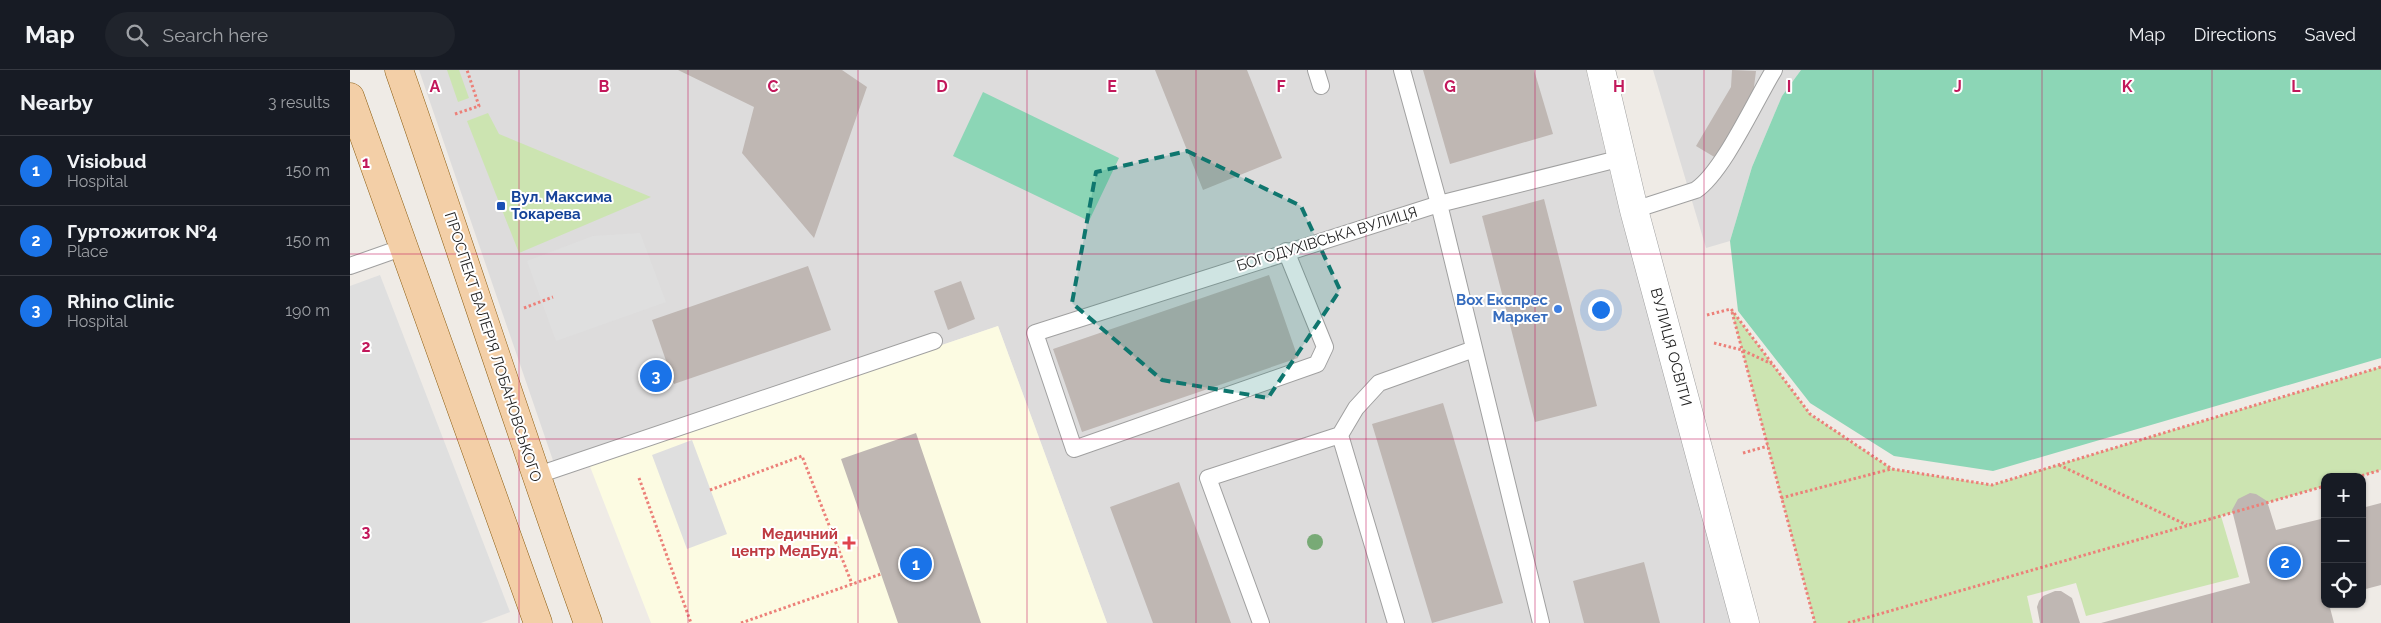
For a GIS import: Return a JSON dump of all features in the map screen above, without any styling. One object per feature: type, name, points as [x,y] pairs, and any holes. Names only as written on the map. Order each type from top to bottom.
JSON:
[{"type":"main road","name":"ПРОСПЕКТ ВАЛЕРІЯ ЛОБАНОВСЬКОГО","points":[[398,70],[588,623]]},
{"type":"main road","points":[[350,97],[538,623]]},
{"type":"street","name":"ВУЛИЦЯ ОСВІТИ","points":[[1601,70],[1634,210],[1745,623]]},
{"type":"lane","points":[[1402,70],[1439,204],[1536,622]]},
{"type":"lane","points":[[1634,210],[1696,190],[1705,184],[1722,162],[1774,70]]},
{"type":"lane","name":"БОГОДУХІВСЬКА ВУЛИЦЯ","points":[[1286,251],[1325,347],[1316,364],[1074,449],[1035,334],[1286,251],[1439,204],[1622,158]]},
{"type":"lane","points":[[350,266],[404,247]]},
{"type":"lane","points":[[536,476],[934,341]]},
{"type":"lane","points":[[1261,623],[1208,478],[1340,435],[1356,408],[1379,383],[1474,349]]},
{"type":"lane","points":[[1340,435],[1396,623]]},
{"type":"path","points":[[455,114],[479,106],[467,70]]},
{"type":"path","points":[[524,308],[553,296]]},
{"type":"path","points":[[1707,315],[1731,309]]},
{"type":"path","points":[[1731,309],[1815,623]]},
{"type":"path","points":[[1731,309],[1810,414],[1892,469]]},
{"type":"path","points":[[1714,342],[1742,350],[1772,364]]},
{"type":"path","points":[[1781,498],[1892,469],[1992,485],[2381,367]]},
{"type":"path","points":[[1743,453],[1768,446]]},
{"type":"path","points":[[710,490],[802,456],[852,584]]},
{"type":"path","points":[[2058,465],[2187,526]]},
{"type":"path","points":[[2366,474],[2381,470]]},
{"type":"path","points":[[639,478],[691,623]]},
{"type":"path","points":[[1848,623],[2321,487]]},
{"type":"path","points":[[741,623],[881,574]]},
{"type":"highlighted area","points":[[1187,151],[1301,206],[1340,290],[1268,398],[1162,380],[1072,303],[1096,172]]},
{"type":"shaded area","points":[[419,70],[1586,70],[1610,172],[1735,623],[1107,623],[998,326],[558,475]]},
{"type":"shaded area","points":[[1653,70],[1801,70],[1782,96],[1752,167],[1730,241],[1706,248]]},
{"type":"shaded area","points":[[640,233],[666,302],[556,341],[527,261],[593,236]]},
{"type":"shaded area","points":[[380,275],[510,612],[481,623],[350,623],[350,286]]},
{"type":"shaded area","name":"Медичний центр МедБуд","points":[[998,326],[1107,623],[651,623],[589,464]]},
{"type":"shaded area","points":[[692,440],[727,534],[687,549],[652,455]]},
{"type":"green space","points":[[447,70],[459,70],[469,98],[458,102]]},
{"type":"green space","points":[[1801,70],[2381,70],[2381,358],[1993,471],[1894,456],[1810,403],[1738,311],[1730,241],[1752,167],[1782,96]]},
{"type":"green space","points":[[983,92],[1119,158],[1089,221],[953,156]]},
{"type":"green space","points":[[488,113],[499,134],[651,197],[519,253],[467,121]]},
{"type":"green space","points":[[1731,309],[1810,414],[1892,469],[1992,485],[2381,367],[2381,470],[2366,474],[2321,473],[2321,487],[2221,516],[2239,577],[2086,616],[2076,583],[2027,596],[2033,623],[1815,623]]},
{"type":"building","points":[[678,70],[842,70],[867,87],[814,238],[742,153],[754,107]]},
{"type":"building","points":[[1155,70],[1247,70],[1282,158],[1203,190]]},
{"type":"building","points":[[1423,70],[1534,70],[1553,134],[1450,164]]},
{"type":"building","points":[[1732,70],[1756,71],[1753,95],[1716,158],[1696,146],[1731,87]]},
{"type":"building","points":[[1544,199],[1597,406],[1535,422],[1482,216]]},
{"type":"building","points":[[808,266],[831,330],[674,384],[652,320]]},
{"type":"building","points":[[1269,275],[1298,358],[1082,432],[1053,349]]},
{"type":"building","points":[[961,281],[975,319],[948,330],[934,291]]},
{"type":"building","points":[[1443,403],[1503,603],[1432,623],[1372,424]]},
{"type":"building","points":[[916,433],[981,623],[898,623],[841,459]]},
{"type":"building","points":[[1179,482],[1231,623],[1153,623],[1110,507]]},
{"type":"building","points":[[2250,493],[2256,494],[2267,501],[2276,530],[2321,519],[2321,608],[2330,608],[2334,623],[2101,623],[2250,583],[2232,510],[2238,499]]},
{"type":"building","points":[[2381,503],[2381,585],[2366,589],[2366,518],[2366,507]]},
{"type":"building","points":[[1644,562],[1660,623],[1584,623],[1573,581]]},
{"type":"building","points":[[2055,591],[2061,591],[2072,598],[2080,623],[2040,623],[2037,607],[2039,601],[2043,596]]},
{"type":"place","name":"Вул. Максима Токарева","points":[[501,206]]},
{"type":"place","name":"Box Експрес Маркет","points":[[1558,309]]},
{"type":"place","name":"Rhino Clinic","points":[[656,376]]},
{"type":"place","name":"Медичний центр МедБуд","points":[[849,543]]},
{"type":"place","name":"Гуртожиток №4","points":[[2285,562]]},
{"type":"place","name":"Visiobud","points":[[916,564]]}]
